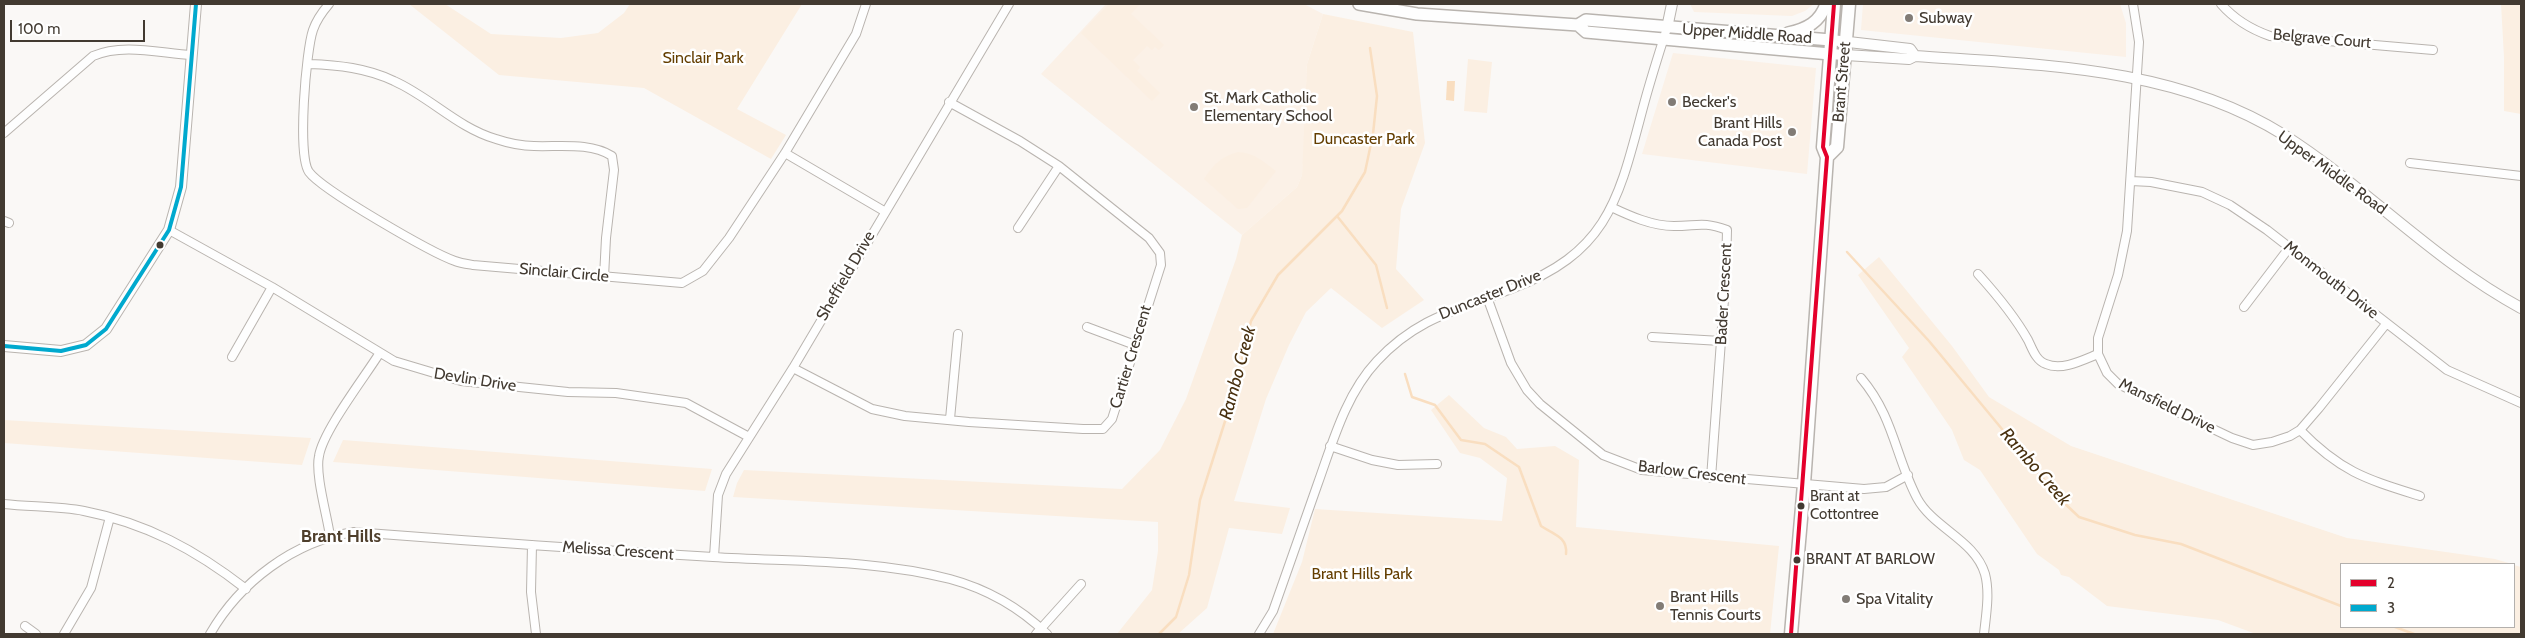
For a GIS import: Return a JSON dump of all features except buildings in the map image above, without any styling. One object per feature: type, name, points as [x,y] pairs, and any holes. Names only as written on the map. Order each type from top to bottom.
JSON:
[{"type":"main road","name":"Upper Middle Road","points":[[1359,4],[1418,14],[1578,25],[1586,32],[1779,35],[1831,40]]},
{"type":"main road","points":[[1779,35],[1808,27],[1820,18],[1826,4]]},
{"type":"main road","name":"Brant Street","points":[[1791,634],[1804,484],[1827,157],[1823,147],[1834,4]]},
{"type":"main road","name":"Brant Street","points":[[1827,157],[1837,147],[1849,4]]},
{"type":"main road","name":"Upper Middle Road","points":[[1665,33],[1830,54]]},
{"type":"street","points":[[4,346],[61,351],[86,345],[106,329],[169,230],[181,187],[196,4]]},
{"type":"street","name":"Sinclair Circle","points":[[329,4],[313,30],[304,104],[302,147],[308,172],[327,188],[454,261],[473,265],[682,283],[703,271],[730,238],[785,153],[856,34],[866,4]]},
{"type":"street","name":"Sheffield Drive","points":[[714,557],[718,496],[726,474],[793,368],[884,211],[1009,4]]},
{"type":"street","points":[[1665,33],[1672,4]]},
{"type":"street","points":[[1978,274],[2016,320],[2043,364],[2052,366],[2071,364],[2098,354],[2098,338],[2118,276],[2125,246],[2137,78],[2138,35],[2133,4]]},
{"type":"street","name":"Belgrave Court","points":[[2221,4],[2233,18],[2251,29],[2270,36],[2433,50]]},
{"type":"street","name":"Duncaster Drive","points":[[1259,634],[1273,611],[1330,446],[1359,384],[1376,362],[1403,336],[1451,309],[1534,281],[1558,267],[1590,239],[1611,207],[1629,162],[1644,102],[1665,33]]},
{"type":"street","name":"Upper Middle Road","points":[[1831,40],[1910,49],[1915,56]]},
{"type":"street","points":[[4,133],[93,56],[113,49],[192,55]]},
{"type":"street","name":"Upper Middle Road","points":[[1830,54],[1909,59],[1915,56],[2043,66],[2137,78],[2219,103],[2283,134],[2332,170],[2449,263],[2521,308]]},
{"type":"street","points":[[308,64],[335,65],[366,70],[395,81],[472,130],[496,139],[531,146],[602,149],[612,156],[614,170],[606,238],[604,277]]},
{"type":"street","name":"Cartier Crescent","points":[[793,368],[872,409],[905,416],[1083,430],[1104,429],[1112,419],[1161,265],[1160,253],[1149,238],[1059,166],[1020,141],[949,102]]},
{"type":"street","points":[[785,153],[884,211]]},
{"type":"street","points":[[2410,163],[2521,176]]},
{"type":"street","points":[[1018,228],[1059,166]]},
{"type":"street","name":"Monmouth Drive","points":[[2131,180],[2158,183],[2202,192],[2230,205],[2303,257],[2447,370],[2521,403]]},
{"type":"street","name":"Bader Crescent","points":[[1611,207],[1644,222],[1672,226],[1707,223],[1726,230],[1728,246],[1711,478]]},
{"type":"street","name":"Devlin Drive","points":[[169,230],[272,287],[379,354],[403,364],[461,381],[568,392],[625,394],[686,403],[749,437]]},
{"type":"street","points":[[2244,307],[2289,248]]},
{"type":"street","points":[[232,357],[272,287]]},
{"type":"street","name":"Barlow Crescent","points":[[1487,298],[1510,363],[1527,390],[1540,404],[1573,432],[1604,455],[1642,470],[1711,478],[1875,488],[1886,487],[1908,475]]},
{"type":"street","name":"Mansfield Drive","points":[[2098,354],[2107,373],[2118,384],[2232,438],[2253,445],[2281,439],[2300,430],[2386,324]]},
{"type":"street","points":[[1088,327],[1135,345]]},
{"type":"street","points":[[950,419],[958,334]]},
{"type":"street","points":[[1652,337],[1722,341]]},
{"type":"street","points":[[330,536],[318,471],[318,456],[324,440],[379,354]]},
{"type":"street","points":[[1861,378],[1877,397],[1917,498],[1934,519],[1969,549],[1984,573],[1987,596],[1984,634]]},
{"type":"street","points":[[2300,430],[2318,448],[2342,467],[2363,477],[2420,496]]},
{"type":"street","points":[[1330,446],[1372,460],[1398,465],[1437,464]]},
{"type":"street","points":[[4,504],[83,510],[135,523],[165,537],[223,571],[246,589]]},
{"type":"street","points":[[64,634],[91,588],[110,517]]},
{"type":"street","name":"Melissa Crescent","points":[[210,634],[228,607],[268,567],[293,552],[330,536],[354,532],[714,557],[886,566],[920,572],[985,591],[1026,614],[1038,631],[1048,634]]},
{"type":"street","points":[[532,545],[531,592],[536,634]]},
{"type":"street","points":[[1038,631],[1082,584]]},
{"type":"street","points":[[25,626],[36,634]]},
{"type":"shaded area","name":"St. Mark Catholic Elementary School","points":[[1106,4],[1304,4],[1323,14],[1307,64],[1302,175],[1297,187],[1242,235],[1041,74]]},
{"type":"shaded area","points":[[1690,4],[1814,4],[1805,11],[1792,16],[1694,12]]},
{"type":"shaded area","points":[[1863,4],[2120,4],[2126,23],[2126,57],[1861,30]]},
{"type":"shaded area","points":[[1673,53],[1816,68],[1807,174],[1642,154]]},
{"type":"shaded area","points":[[1447,81],[1455,81],[1454,101],[1446,100]]},
{"type":"green space","name":"Sinclair Park","points":[[409,4],[445,4],[491,34],[561,38],[598,33],[624,13],[630,4],[802,4],[737,109],[786,135],[771,159],[644,88],[499,75]]},
{"type":"green space","points":[[1109,4],[1140,4],[1131,14],[1164,45],[1159,50],[1155,47],[1152,50],[1147,46],[1133,60],[1140,67],[1137,71],[1160,93],[1152,101],[1081,33]]},
{"type":"green space","points":[[2501,4],[2521,4],[2521,114],[2504,111],[2504,57]]},
{"type":"green space","name":"Duncaster Park","points":[[1323,14],[1413,32],[1425,143],[1401,209],[1396,269],[1424,300],[1382,328],[1331,288],[1306,312],[1289,345],[1266,399],[1234,501],[1290,508],[1282,534],[1229,528],[1207,608],[1178,634],[1117,634],[1152,590],[1158,551],[1158,522],[733,497],[737,483],[744,470],[1122,489],[1160,450],[1186,399],[1236,259],[1242,235],[1297,187],[1302,175],[1307,64]]},
{"type":"green space","points":[[1468,59],[1492,62],[1487,113],[1464,111]]},
{"type":"green space","points":[[1238,152],[1254,156],[1276,171],[1247,208],[1238,209],[1204,179],[1218,162]]},
{"type":"green space","points":[[1879,257],[1952,346],[1989,397],[2071,446],[2347,538],[2495,559],[2509,563],[2340,563],[2340,628],[2515,628],[2515,565],[2521,567],[2521,634],[2256,634],[2218,620],[2107,606],[2069,577],[2061,575],[2059,570],[2037,554],[1980,470],[1964,460],[1952,430],[1902,357],[1909,348],[1858,275]]},
{"type":"green space","name":"Brant Hills Park","points":[[1449,395],[1484,428],[1506,437],[1517,449],[1555,446],[1579,460],[1576,527],[1779,546],[1770,634],[1273,634],[1302,562],[1315,509],[1502,521],[1507,478],[1480,458],[1460,453],[1431,410]]},
{"type":"green space","points":[[4,420],[311,438],[302,465],[4,443]]},
{"type":"green space","points":[[343,440],[712,469],[705,491],[333,462]]},
{"type":"waterway","name":"Rambo Creek","points":[[1159,634],[1176,617],[1189,575],[1200,500],[1234,393],[1251,321],[1278,275],[1342,211],[1365,172],[1373,134],[1377,96],[1370,48]]},
{"type":"waterway","points":[[1337,216],[1376,265],[1387,308]]},
{"type":"waterway","name":"Rambo Creek","points":[[1847,252],[1929,341],[2060,499],[2079,517],[2135,535],[2181,544],[2340,606]]},
{"type":"waterway","points":[[1405,374],[1412,397],[1435,405],[1461,440],[1485,444],[1519,467],[1541,526],[1562,540],[1565,544],[1566,554]]},
{"type":"waterway","name":"Rambo Creek","points":[[2398,628],[2414,634]]},
{"type":"transit line","name":"3","points":[[4,346],[61,351],[86,345],[106,329],[169,230],[181,187],[196,4]]},
{"type":"transit line","name":"2","points":[[1791,634],[1827,157],[1823,147],[1834,4]]},
{"type":"place","name":"Subway","points":[[1909,18]]},
{"type":"place","name":"Becker's","points":[[1672,102]]},
{"type":"place","name":"St. Mark Catholic Elementary School","points":[[1194,107]]},
{"type":"place","name":"Brant Hills Canada Post","points":[[1792,132]]},
{"type":"place","name":"Brant at Cottontree","points":[[1801,506]]},
{"type":"place","name":"BRANT AT BARLOW","points":[[1797,560]]},
{"type":"place","name":"Spa Vitality","points":[[1846,599]]},
{"type":"place","name":"Brant Hills Tennis Courts","points":[[1660,606]]},
{"type":"district","name":"Brant Hills","points":[[341,537]]}]
